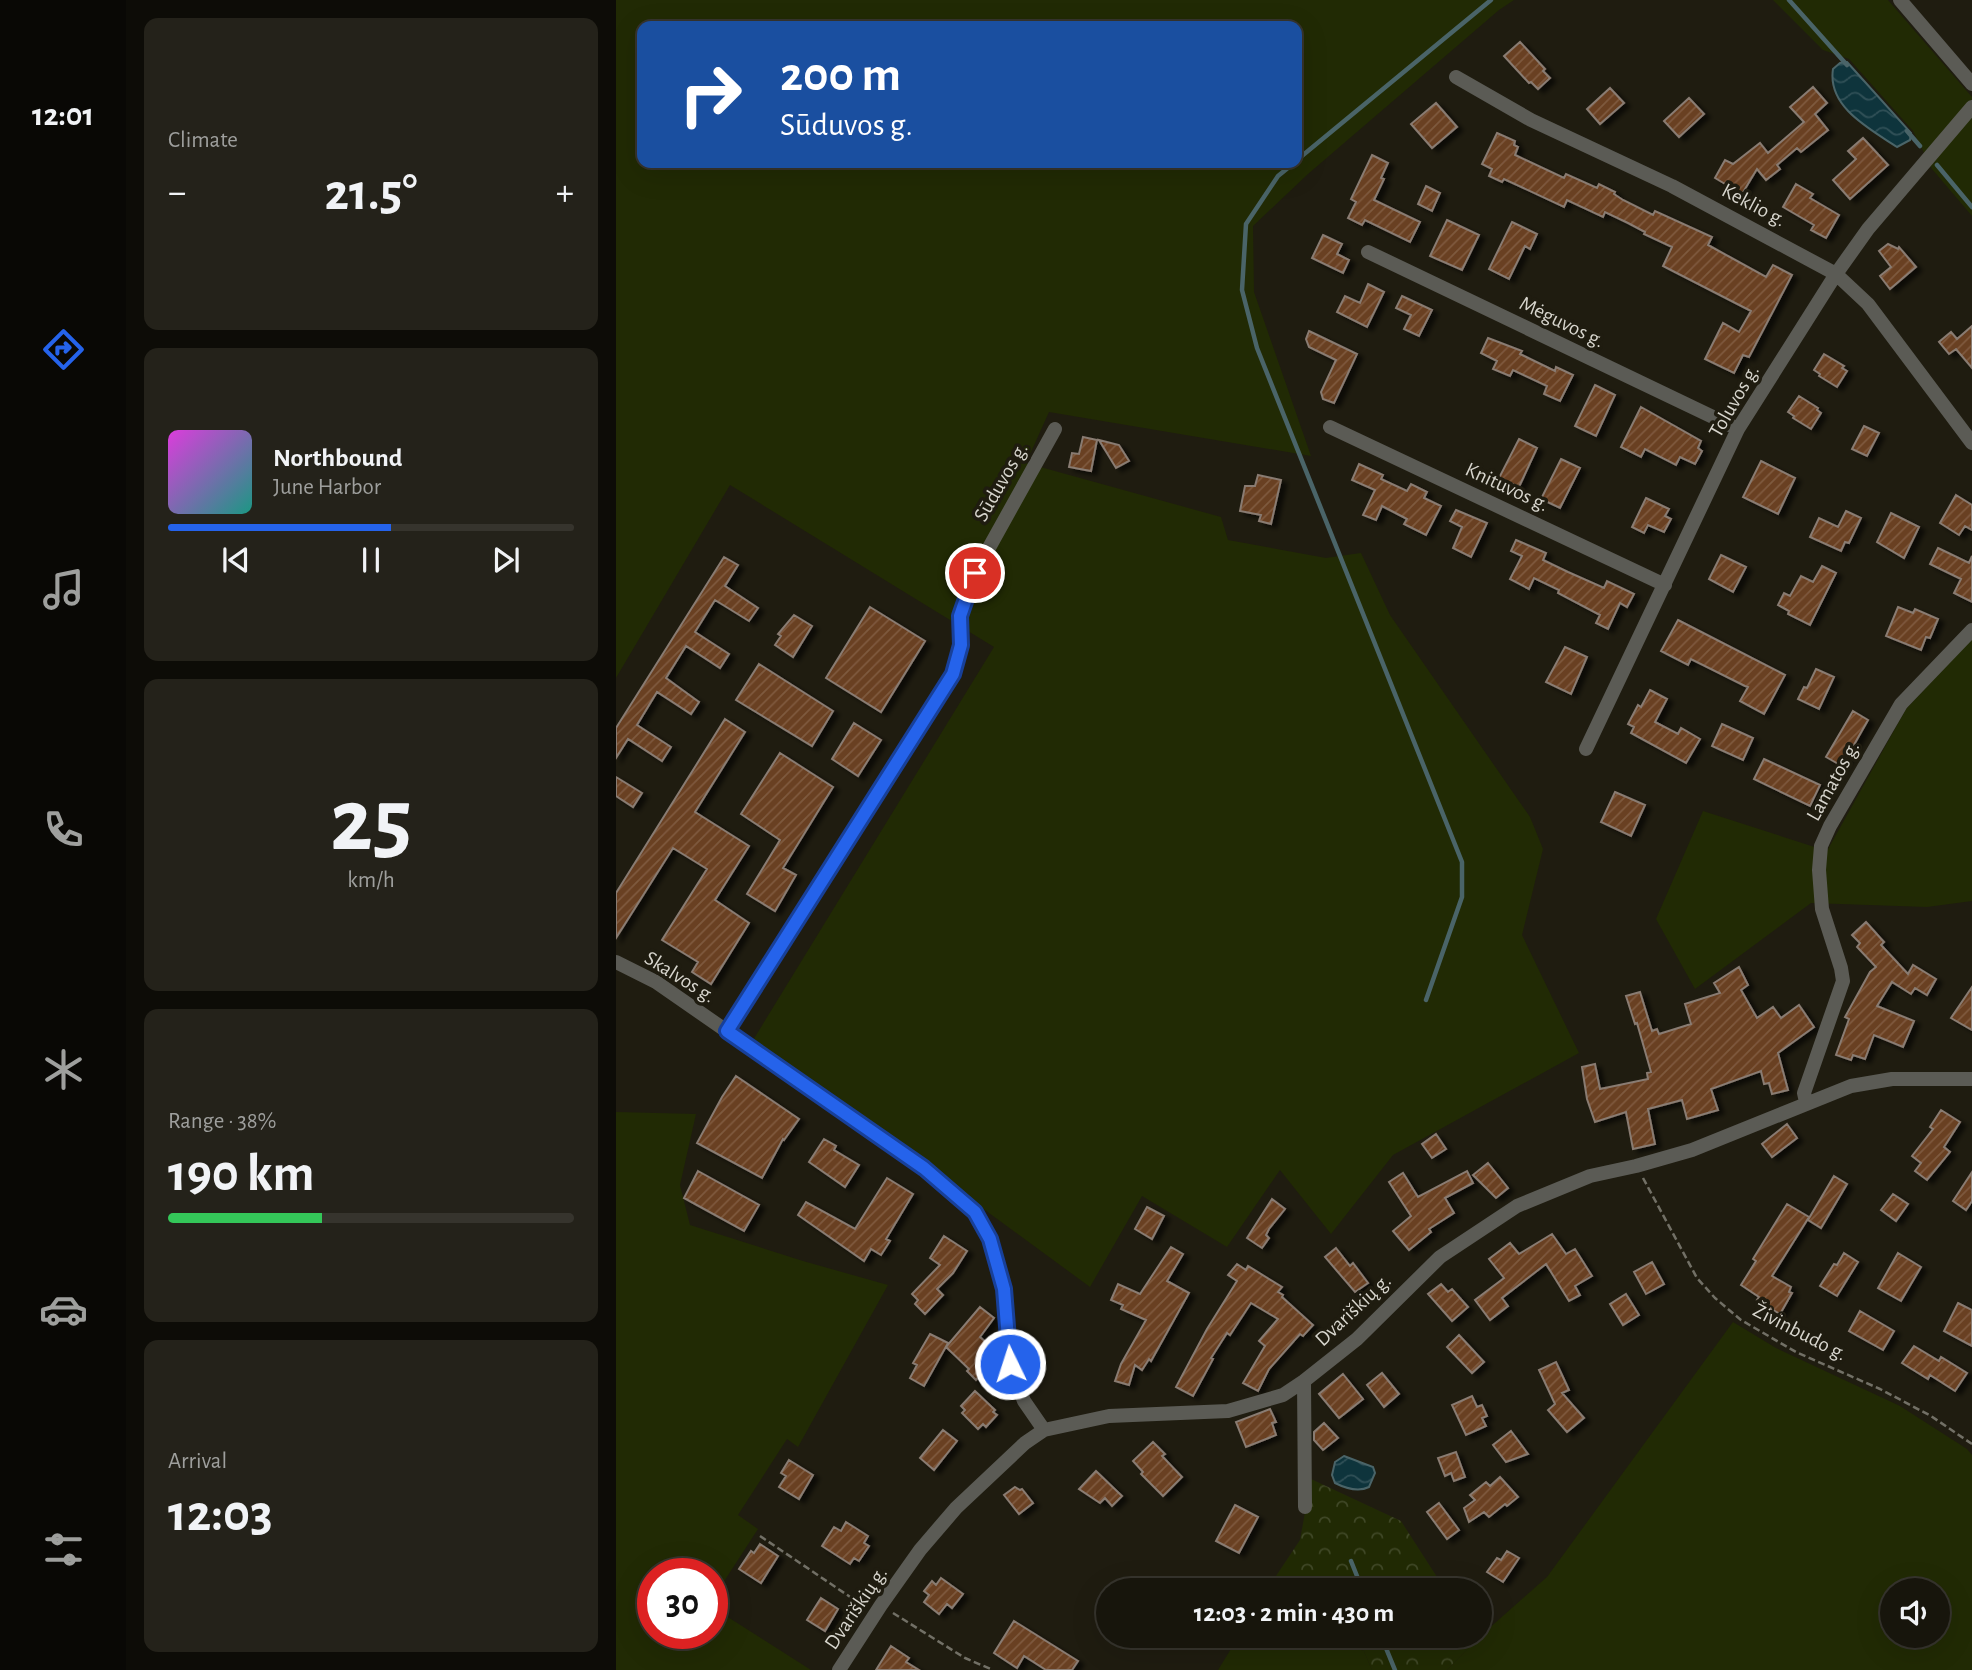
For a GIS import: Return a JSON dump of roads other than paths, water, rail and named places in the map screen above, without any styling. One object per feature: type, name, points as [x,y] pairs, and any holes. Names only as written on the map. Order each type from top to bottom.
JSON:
[{"type":"street","points":[[1900,0],[1972,84]]},
{"type":"street","name":"Keklio g.","points":[[1456,77],[1531,120],[1672,186],[1836,274],[1868,303],[1972,443]]},
{"type":"street","name":"Toluvos g.","points":[[1587,749],[1738,429],[1836,274],[1868,229],[1972,107]]},
{"type":"street","name":"Mėguvos g.","points":[[1368,252],[1738,429]]},
{"type":"street","name":"Knituvos g.","points":[[1330,427],[1665,585]]},
{"type":"street","name":"Sūduvos g.","points":[[727,1031],[953,674],[961,645],[960,616],[975,573],[1055,429]]},
{"type":"street","name":"Lamatos g.","points":[[1806,1102],[1804,1093],[1843,981],[1842,968],[1822,909],[1819,870],[1821,846],[1901,704],[1972,630]]},
{"type":"street","name":"Skalvos g.","points":[[616,962],[656,982],[924,1168],[975,1212],[990,1239],[1004,1289],[1010,1364],[1024,1401],[1044,1430]]},
{"type":"street","name":"Dvariškių g.","points":[[839,1670],[920,1550],[956,1508],[999,1466],[1044,1430],[1109,1416],[1228,1410],[1283,1395],[1357,1339],[1440,1257],[1497,1217],[1546,1193],[1579,1180],[1692,1150],[1806,1102],[1868,1081],[1972,1079]]},
{"type":"street","points":[[1304,1381],[1305,1507]]},
{"type":"water","points":[[1847,62],[1911,133],[1910,140],[1897,147],[1863,124],[1843,106],[1833,83],[1833,69],[1840,63]]},
{"type":"water","points":[[1344,1456],[1373,1467],[1375,1473],[1369,1487],[1352,1489],[1335,1483],[1332,1475],[1335,1462]]},
{"type":"waterway","points":[[1302,156],[1491,0]]},
{"type":"waterway","points":[[1789,0],[1847,65]]},
{"type":"waterway","points":[[1907,131],[1920,146]]},
{"type":"waterway","points":[[1937,165],[1972,207]]},
{"type":"waterway","points":[[1288,168],[1278,176],[1246,224],[1242,290],[1257,348],[1462,862],[1462,897],[1426,1000]]},
{"type":"waterway","points":[[1351,1561],[1358,1578]]},
{"type":"waterway","points":[[1386,1648],[1395,1670]]}]
